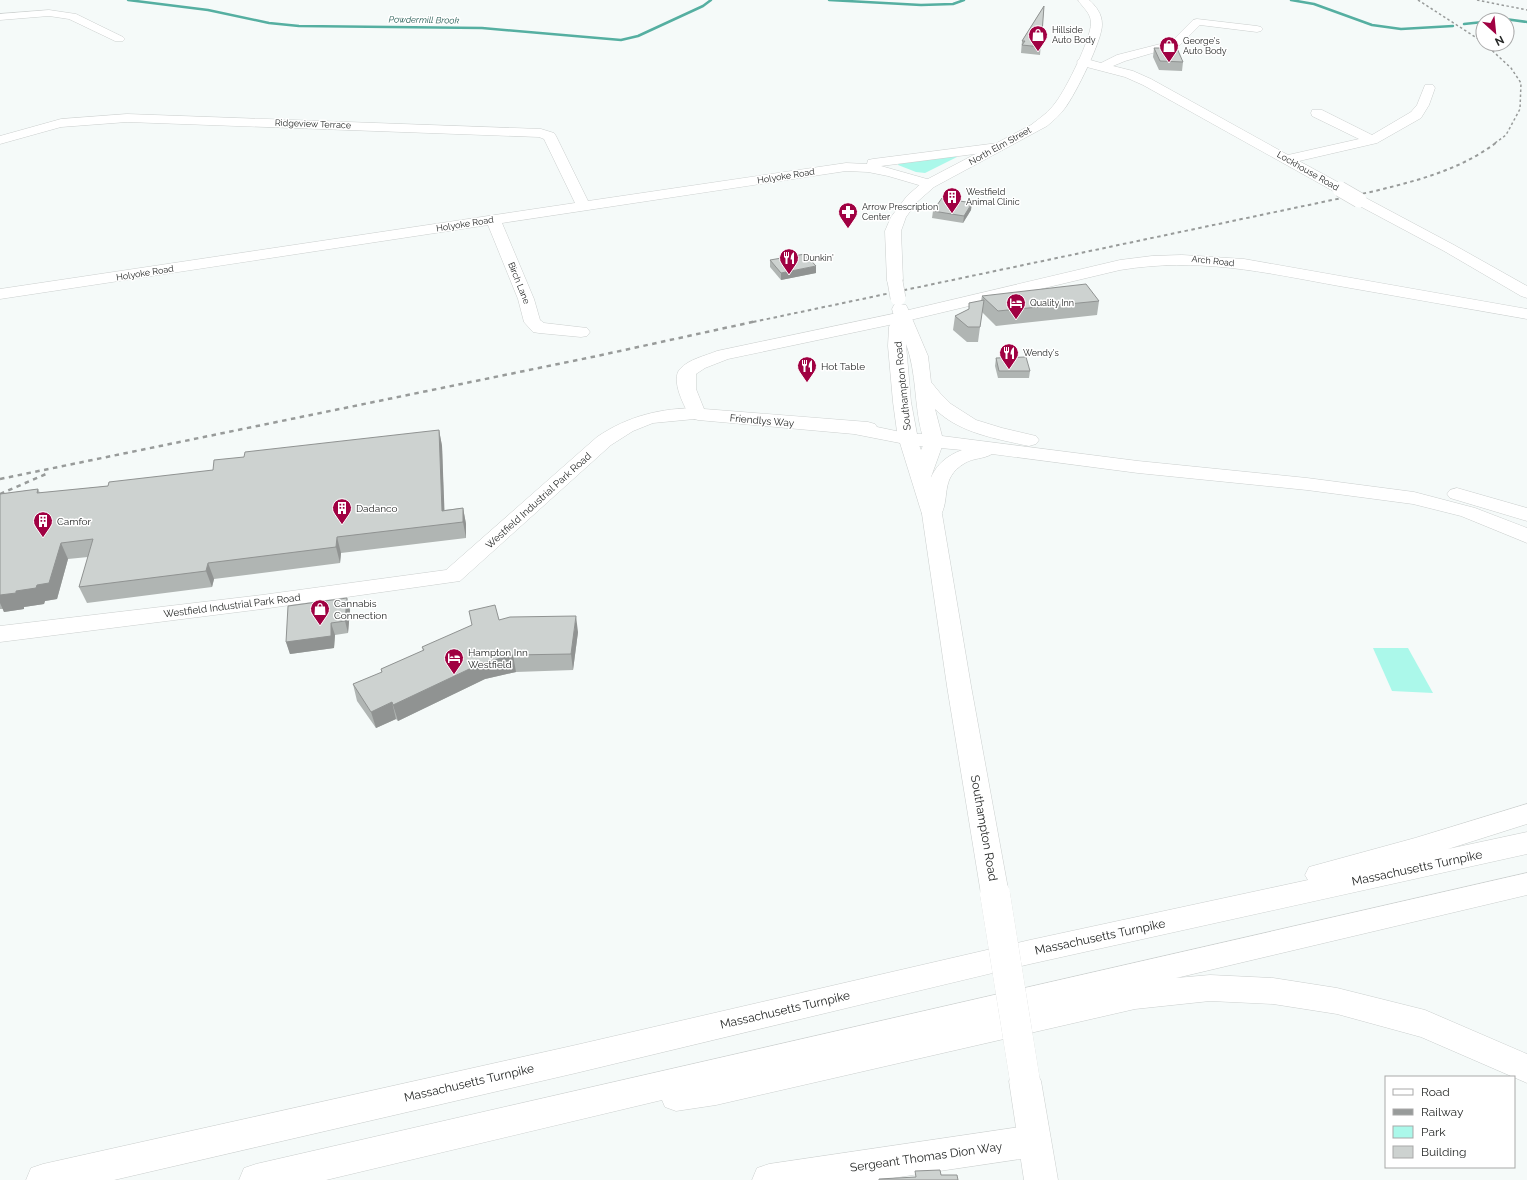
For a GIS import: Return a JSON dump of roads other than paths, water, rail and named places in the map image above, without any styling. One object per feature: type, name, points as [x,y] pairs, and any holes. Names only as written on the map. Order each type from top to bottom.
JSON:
[{"type":"main road","name":"North Elm Street","points":[[895,282],[893,232],[903,208],[916,194],[929,184],[1025,134],[1056,111],[1070,93],[1082,62],[1095,36],[1098,24],[1094,12],[1083,0]]},
{"type":"main road","points":[[0,17],[49,13],[72,16],[119,39]]},
{"type":"main road","points":[[1102,67],[1121,58],[1176,43],[1197,22],[1257,29]]},
{"type":"main road","name":"Lockhouse Road","points":[[1082,62],[1129,74],[1147,82],[1288,159],[1359,200],[1449,248],[1527,293]]},
{"type":"main road","points":[[1288,159],[1372,140],[1416,115],[1423,106],[1429,88]]},
{"type":"main road","points":[[1317,113],[1372,140]]},
{"type":"main road","name":"Ridgeview Terrace","points":[[0,145],[0,141],[28,131],[61,123],[127,118],[540,133],[549,136],[584,207]]},
{"type":"main road","points":[[846,167],[998,147]]},
{"type":"main road","name":"Holyoke Road","points":[[0,294],[846,167],[886,170],[929,184]]},
{"type":"main road","name":"Birch Lane","points":[[493,220],[526,299],[532,322],[539,328],[581,332]]},
{"type":"main road","name":"Arch Road","points":[[698,414],[688,396],[686,384],[687,372],[699,364],[739,352],[952,306],[1120,265],[1150,260],[1177,258],[1202,259],[1244,264],[1527,314]]},
{"type":"main road","name":"Southampton Road","points":[[895,282],[902,317],[909,329],[919,356],[931,434],[922,477]]},
{"type":"main road","name":"Southampton Road","points":[[902,317],[897,327],[896,346],[902,402],[907,433],[922,477],[932,514],[1041,1180]]},
{"type":"main road","points":[[922,382],[938,404],[962,420],[987,430],[1034,441]]},
{"type":"main road","name":"Friendlys Way","points":[[671,415],[698,414],[931,434]]},
{"type":"main road","name":"Westfield Industrial Park Road","points":[[0,634],[262,602],[452,576],[617,431],[636,423],[671,415]]},
{"type":"main road","points":[[931,434],[1034,441],[1309,469],[1350,475],[1527,527]]},
{"type":"main road","points":[[931,434],[1015,451],[1143,468],[1414,493],[1439,490],[1527,514]]},
{"type":"main road","points":[[932,514],[940,478],[958,459],[975,452],[1015,451]]},
{"type":"main road","points":[[1414,493],[1468,512],[1527,536]]},
{"type":"main road","points":[[1414,493],[1486,525],[1527,547]]},
{"type":"main road","points":[[1030,952],[1084,933],[1282,885],[1375,860],[1527,814]]},
{"type":"main road","name":"Massachusetts Turnpike","points":[[43,1180],[568,1061],[1030,952],[1527,843]]},
{"type":"main road","points":[[256,1180],[1527,884]]},
{"type":"main road","points":[[501,1123],[716,1090],[1135,996],[1210,988],[1273,991],[1337,1001],[1425,1024],[1527,1069]]},
{"type":"main road","name":"Sergeant Thomas Dion Way","points":[[769,1180],[1034,1141]]},
{"type":"waterway","name":"Powdermill Brook","points":[[128,0],[208,10],[269,23],[299,26],[482,28],[621,40],[638,36],[703,6],[711,0]]},
{"type":"waterway","name":"Powdermill Brook","points":[[829,0],[921,5],[953,4],[964,0]]},
{"type":"waterway","name":"Powdermill Brook","points":[[1291,0],[1314,4],[1372,25],[1401,29],[1453,26]]},
{"type":"waterway","name":"Powdermill Brook","points":[[1515,20],[1527,22]]},
{"type":"waterway","name":"Powdermill Brook","points":[[1464,24],[1475,23]]},
{"type":"railway","points":[[1418,0],[1475,37]]},
{"type":"railway","points":[[1477,0],[1527,10]]},
{"type":"railway","points":[[1494,52],[1511,68],[1521,83],[1520,109],[1506,135],[1495,143]]},
{"type":"railway","points":[[753,322],[1375,191],[1407,183],[1454,167],[1483,152],[1497,142]]},
{"type":"railway","points":[[0,479],[597,356],[757,321]]},
{"type":"railway","points":[[0,494],[46,474]]},
{"type":"place","name":"Hillside Auto Body","points":[[1038,52]]},
{"type":"place","name":"George's Auto Body","points":[[1169,63]]},
{"type":"place","name":"Westfield Animal Clinic","points":[[952,214]]},
{"type":"place","name":"Arrow Prescription Center","points":[[848,229]]},
{"type":"place","name":"Dunkin'","points":[[789,275]]},
{"type":"place","name":"Quality Inn","points":[[1016,320]]},
{"type":"place","name":"Wendy's","points":[[1009,370]]},
{"type":"place","name":"Hot Table","points":[[807,383]]},
{"type":"place","name":"Dadanco","points":[[342,525]]},
{"type":"place","name":"Camfor","points":[[43,538]]},
{"type":"place","name":"Cannabis Connection","points":[[320,626]]},
{"type":"place","name":"Hampton Inn Westfield","points":[[454,675]]}]
